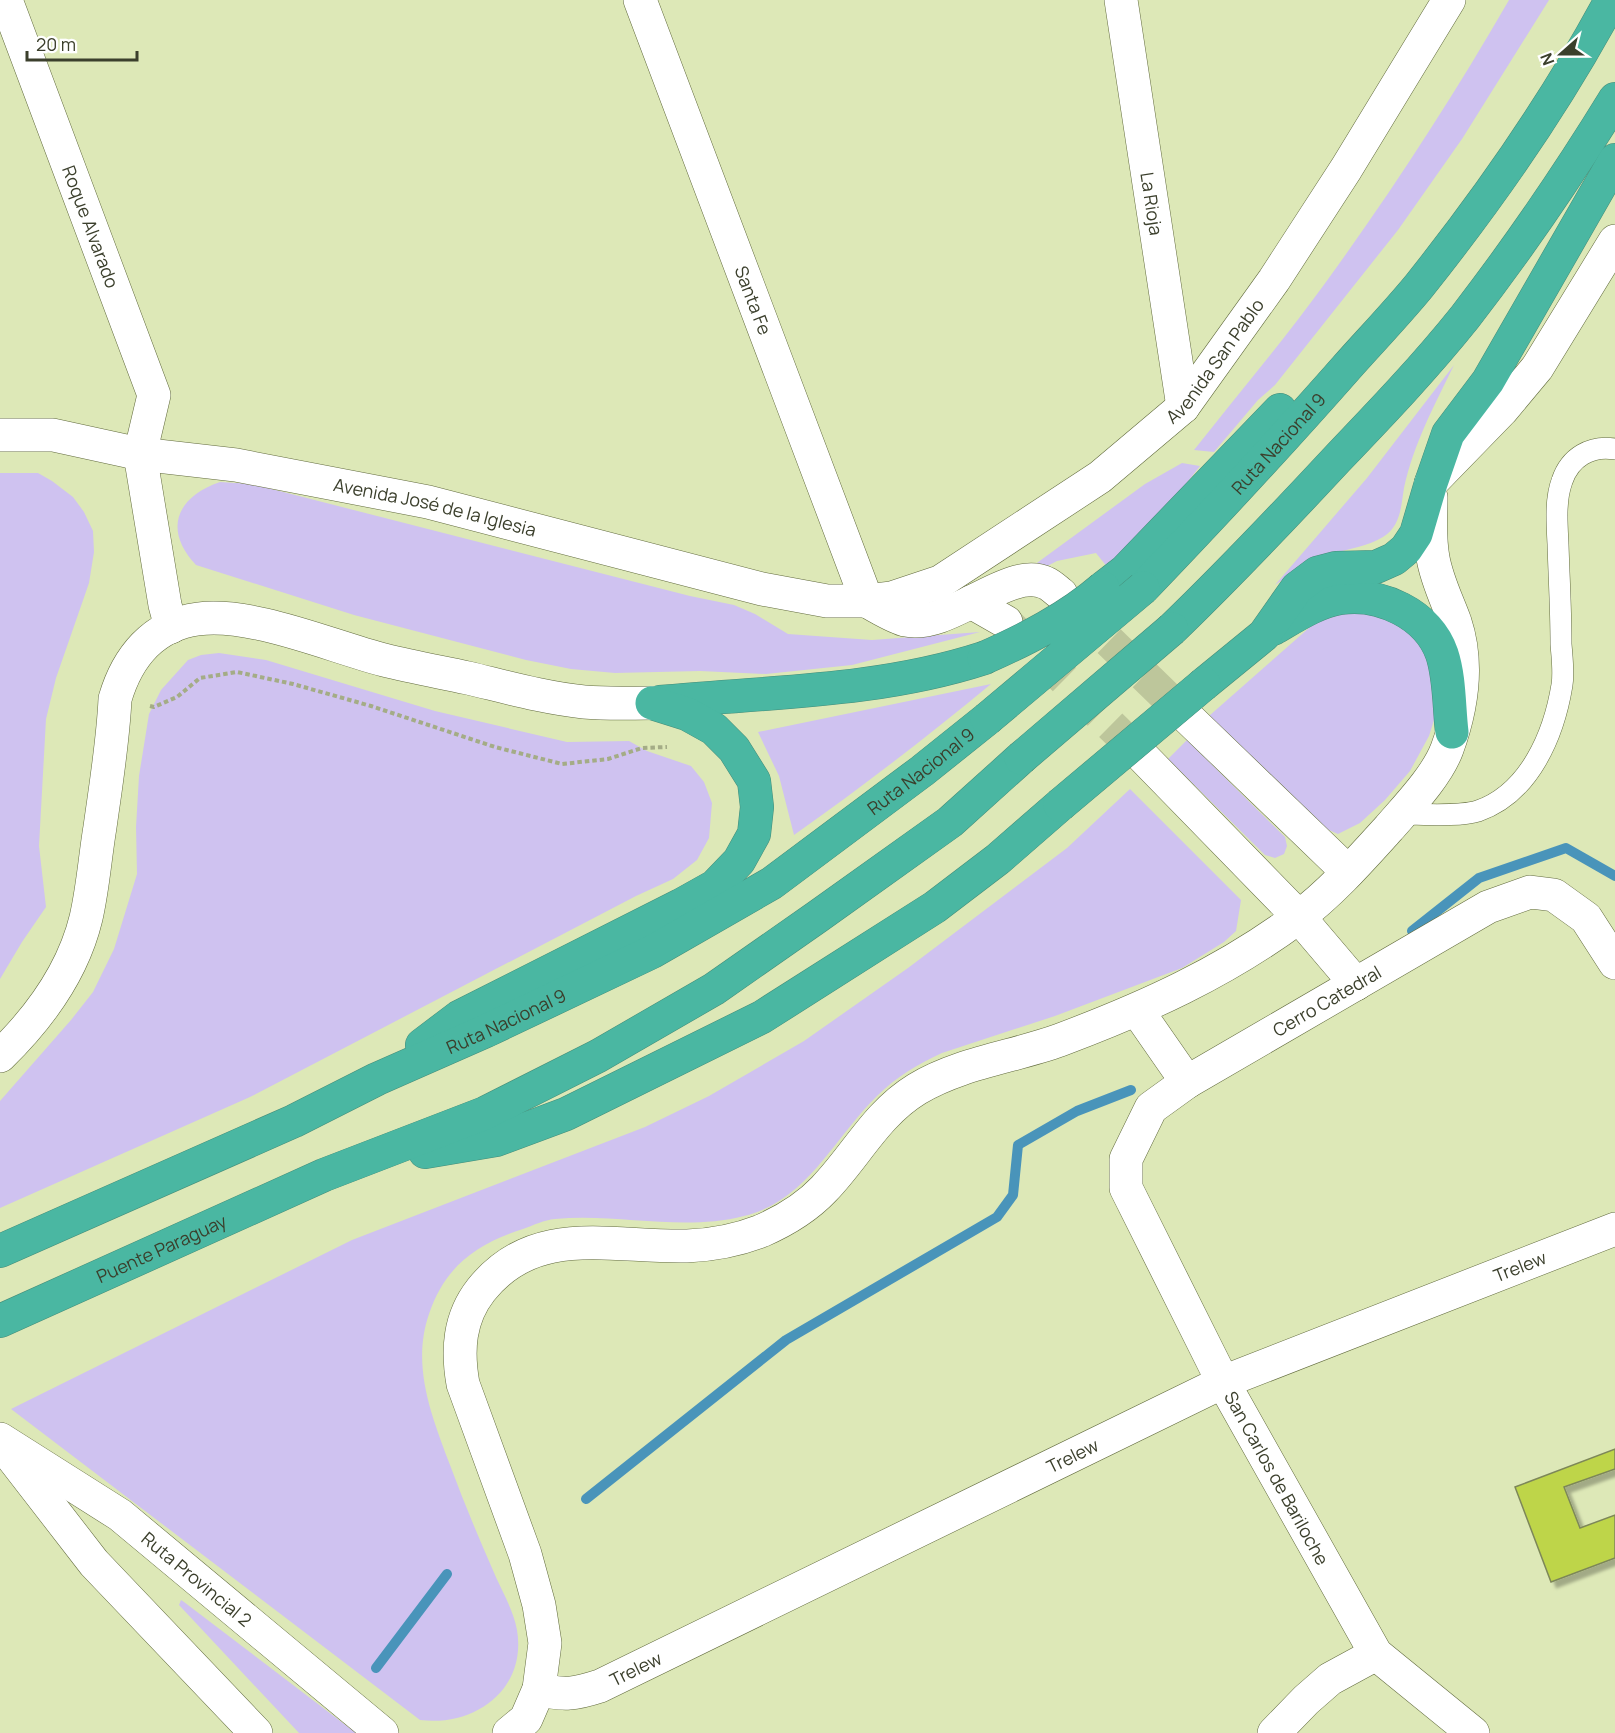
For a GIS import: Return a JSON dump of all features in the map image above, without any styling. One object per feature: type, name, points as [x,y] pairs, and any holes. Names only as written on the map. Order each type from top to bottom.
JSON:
[{"type":"highway","name":"Ruta Nacional 9","points":[[0,1251],[294,1121],[377,1079],[486,1031],[652,952],[772,883],[922,771],[1143,588],[1256,470],[1418,287],[1478,208],[1540,118],[1593,34],[1611,0]]},
{"type":"highway","points":[[355,1164],[485,1113],[597,1056],[714,989],[950,822],[1172,629],[1281,520],[1421,369],[1464,317],[1516,247],[1575,164],[1615,99]]},
{"type":"highway","points":[[1264,635],[1297,588],[1317,573],[1336,568],[1376,567],[1394,559],[1406,549],[1416,534],[1448,434],[1488,381],[1615,160]]},
{"type":"highway","points":[[652,703],[846,687],[951,669],[1016,644],[1081,607],[1125,572],[1331,356],[1418,287]]},
{"type":"highway","points":[[355,1164],[496,1140],[566,1114],[762,1017],[935,907],[998,859],[1264,635],[1317,605],[1341,598],[1372,598],[1392,604],[1412,615],[1428,630],[1442,654],[1452,732]]},
{"type":"highway","points":[[377,1079],[459,1017],[681,905],[715,886],[739,861],[754,834],[757,807],[754,781],[734,749],[714,729],[687,714],[652,703]]},
{"type":"highway","name":"Puente Paraguay","points":[[0,1321],[324,1175],[355,1164]]},
{"type":"street","name":"Roque Alvarado","points":[[6,0],[154,395],[140,453]]},
{"type":"street","name":"Santa Fe","points":[[640,0],[867,601]]},
{"type":"street","name":"La Rioja","points":[[1121,0],[1183,407]]},
{"type":"street","name":"Avenida San Pablo","points":[[867,601],[913,592],[948,577],[1100,477],[1183,407],[1280,271],[1449,0]]},
{"type":"street","points":[[509,1733],[526,1719],[539,1689],[545,1643],[539,1605],[525,1554],[463,1384],[459,1361],[459,1341],[463,1323],[476,1296],[503,1268],[523,1255],[544,1247],[576,1243],[689,1246],[723,1242],[759,1232],[790,1216],[823,1190],[875,1124],[913,1091],[940,1076],[1043,1046],[1162,999],[1227,964],[1299,917],[1348,872],[1401,814],[1427,782],[1446,753],[1462,694],[1463,658],[1456,625],[1439,585],[1433,559],[1430,537],[1431,483],[1502,410],[1537,368],[1615,240]]},
{"type":"street","name":"Avenida José de la Iglesia","points":[[0,435],[53,435],[140,453],[236,465],[428,502],[762,589],[827,601],[867,601]]},
{"type":"street","points":[[140,453],[165,605],[171,627]]},
{"type":"street","points":[[867,601],[907,620],[944,616],[1010,584],[1027,580],[1046,582],[1061,594]]},
{"type":"street","points":[[971,602],[1006,622]]},
{"type":"street","points":[[0,1056],[24,1033],[49,1001],[64,973],[86,919],[94,880],[109,769],[115,699],[121,679],[133,658],[152,638],[171,627],[197,619],[219,618],[267,626],[384,660],[548,697],[582,702],[652,703]]},
{"type":"street","points":[[1187,717],[1348,872]]},
{"type":"street","points":[[1142,756],[1299,917],[1356,984]]},
{"type":"street","name":"Cerro Catedral","points":[[1126,1188],[1126,1159],[1151,1108],[1187,1082],[1488,907],[1530,892],[1554,895],[1586,918],[1615,963]]},
{"type":"street","points":[[1137,1010],[1187,1082]]},
{"type":"street","name":"San Carlos de Bariloche","points":[[1126,1188],[1223,1382],[1376,1654],[1473,1733]]},
{"type":"street","name":"Trelew","points":[[539,1689],[557,1694],[573,1694],[600,1686],[1223,1382],[1615,1229]]},
{"type":"street","name":"Ruta Provincial 2","points":[[0,1440],[94,1563],[256,1733]]},
{"type":"street","name":"Ruta Provincial 2","points":[[0,1440],[120,1515],[382,1733]]},
{"type":"street","points":[[1274,1733],[1330,1679],[1376,1654]]},
{"type":"lane","points":[[1401,814],[1438,815],[1478,811],[1507,795],[1527,776],[1554,723],[1562,682],[1556,516],[1562,481],[1571,462],[1589,450],[1615,449]]},
{"type":"path","points":[[115,699],[154,707],[177,698],[200,678],[237,672],[293,684],[371,706],[495,747],[562,764],[608,759],[642,748],[674,747]]},
{"type":"shaded area","points":[[1509,0],[1549,0],[1462,139],[1398,230],[1275,385],[1258,400],[1214,452],[1194,450],[1294,325],[1351,248],[1444,108]]},
{"type":"shaded area","points":[[1454,365],[1419,440],[1408,472],[1401,509],[1397,521],[1389,532],[1365,545],[1324,557],[1275,585],[1367,478]]},
{"type":"shaded area","points":[[1182,463],[1200,466],[1161,516],[1108,568],[1096,553],[1057,561],[1032,574],[1030,568],[1145,484]]},
{"type":"shaded area","points":[[0,473],[38,473],[73,497],[84,512],[93,531],[94,552],[89,583],[56,678],[46,719],[39,846],[46,907],[0,979]]},
{"type":"shaded area","points":[[220,482],[252,484],[690,596],[734,605],[755,614],[788,634],[872,640],[980,632],[852,665],[766,674],[700,671],[615,673],[571,669],[526,660],[354,615],[196,565],[180,539],[177,527],[179,516],[193,496]]},
{"type":"shaded area","points":[[1385,609],[1420,644],[1431,667],[1435,717],[1429,736],[1410,771],[1385,800],[1360,823],[1338,834],[1322,827],[1209,716],[1318,620],[1340,611]]},
{"type":"shaded area","points":[[219,653],[266,660],[435,711],[567,742],[629,741],[647,751],[691,766],[704,782],[712,803],[709,838],[697,860],[673,879],[636,896],[250,1097],[0,1208],[0,1101],[93,992],[114,949],[137,874],[136,827],[139,776],[149,714],[161,690],[188,660],[201,655]]},
{"type":"shaded area","points":[[991,684],[894,761],[794,835],[779,776],[758,732]]},
{"type":"shaded area","points":[[1187,740],[1285,837],[1287,846],[1284,854],[1275,858],[1265,855],[1168,759]]},
{"type":"shaded area","points":[[1130,789],[1241,900],[1236,931],[1224,942],[1182,968],[1055,1016],[942,1053],[916,1066],[877,1096],[802,1183],[785,1197],[766,1208],[744,1216],[697,1222],[602,1218],[547,1220],[506,1235],[477,1250],[454,1270],[444,1283],[429,1314],[424,1333],[422,1353],[426,1391],[455,1478],[517,1630],[518,1651],[514,1670],[505,1686],[493,1700],[477,1710],[460,1717],[440,1721],[420,1720],[11,1409],[352,1240],[645,1127],[709,1096],[804,1041],[908,968],[1067,848]]},
{"type":"shaded area","points":[[181,1600],[356,1733],[299,1733],[179,1605]]},
{"type":"building","points":[[1615,1449],[1615,1469],[1564,1487],[1580,1528],[1615,1515],[1615,1558],[1551,1582],[1515,1487]]},
{"type":"waterway","points":[[1412,931],[1479,878],[1566,848],[1615,876]]},
{"type":"waterway","points":[[586,1499],[786,1340],[997,1217],[1013,1195],[1018,1145],[1077,1111],[1131,1090]]},
{"type":"waterway","points":[[376,1668],[447,1574]]},
{"type":"tunnel","points":[[1074,607],[1187,717]]},
{"type":"tunnel","points":[[1006,622],[1142,756]]}]
